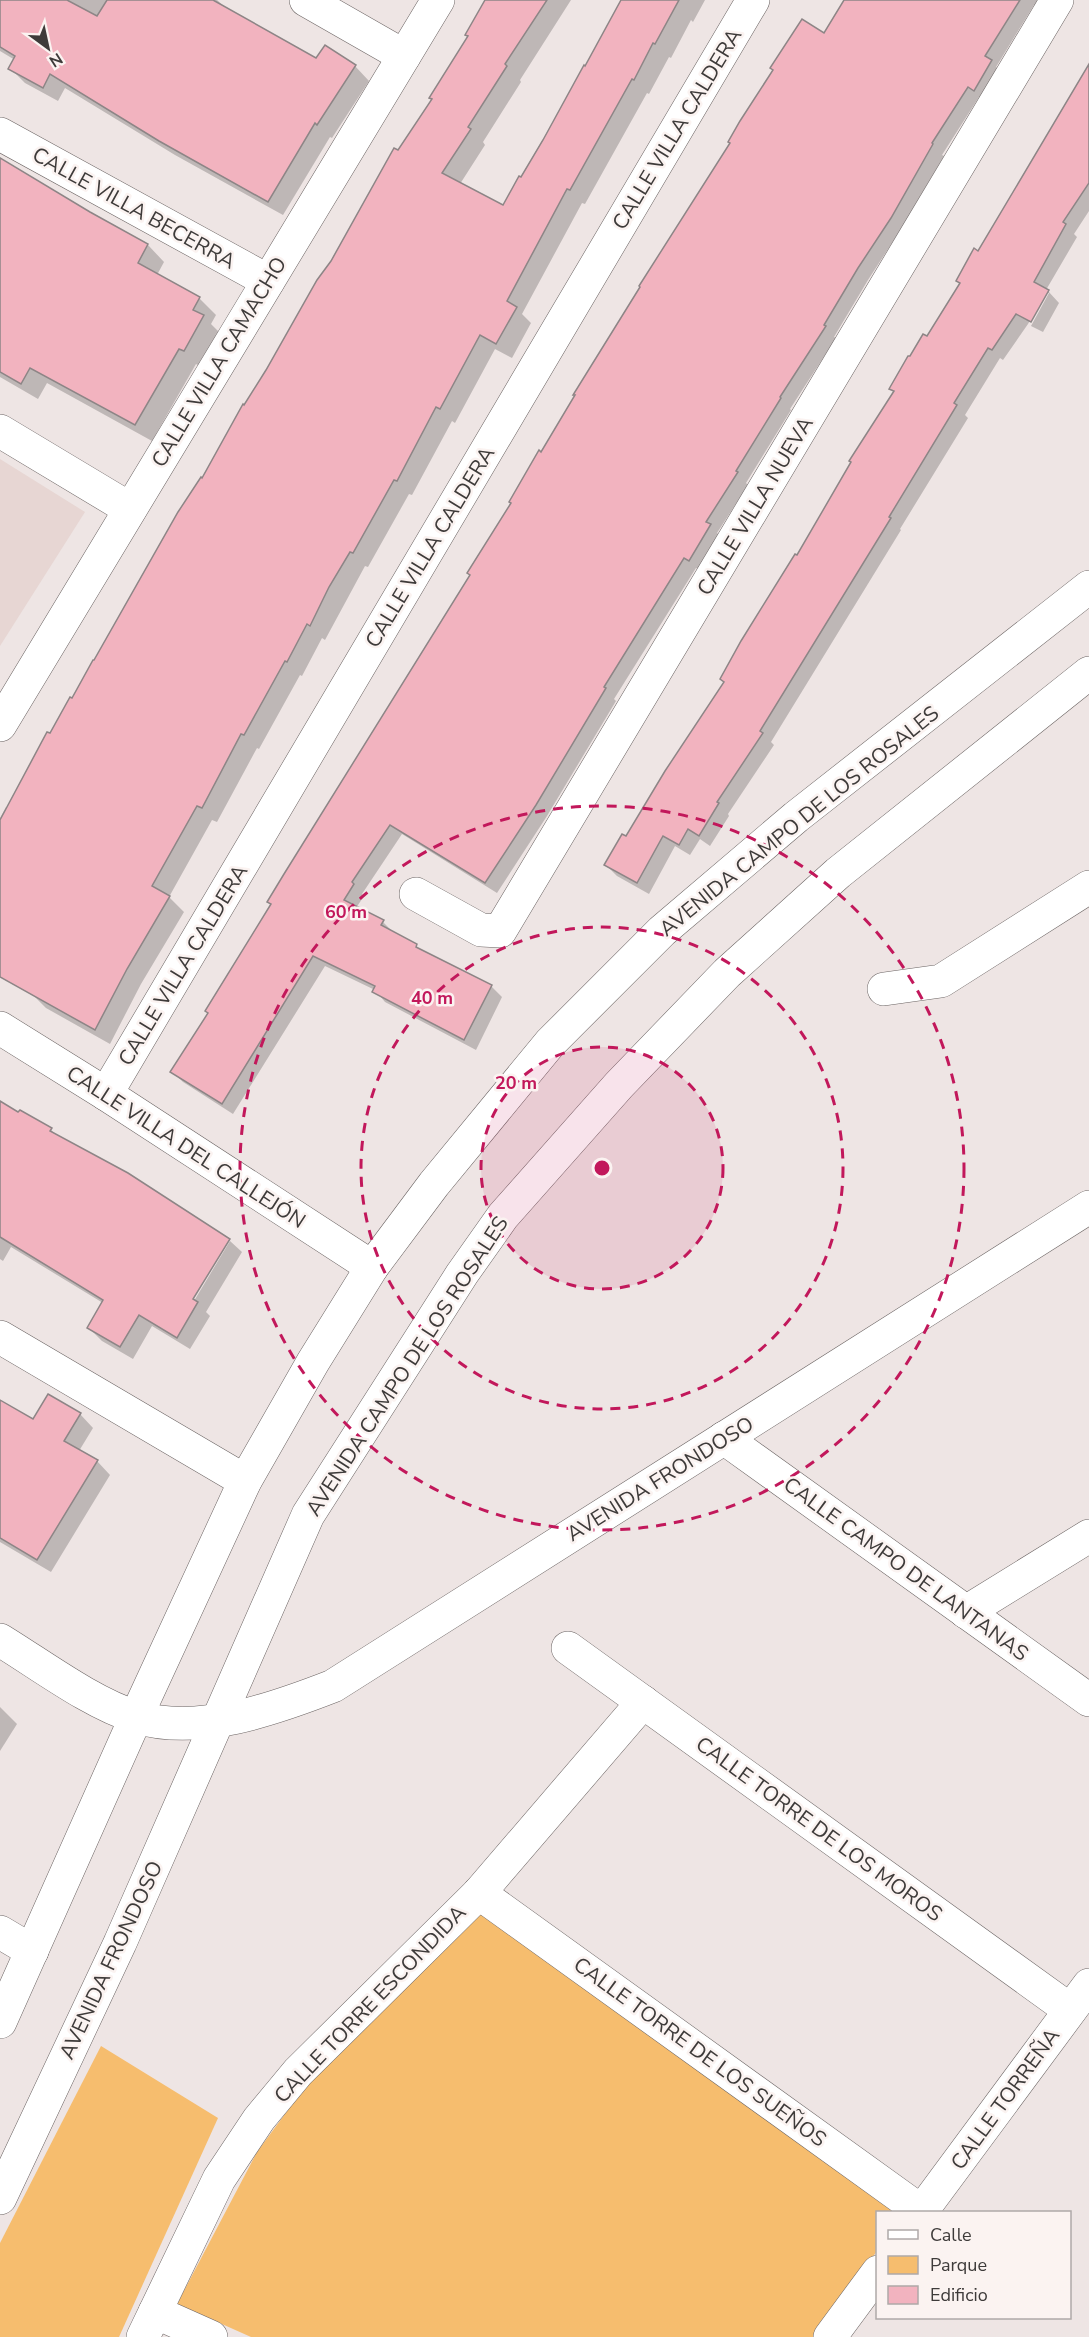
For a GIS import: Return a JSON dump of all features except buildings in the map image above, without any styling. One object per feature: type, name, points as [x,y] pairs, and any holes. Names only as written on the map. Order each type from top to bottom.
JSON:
[{"type":"street","points":[[306,0],[404,56]]},
{"type":"street","name":"CALLE VILLA CAMACHO","points":[[0,725],[438,0]]},
{"type":"street","name":"CALLE VILLA CALDERA","points":[[106,1094],[753,0]]},
{"type":"street","name":"CALLE VILLA NUEVA","points":[[416,894],[481,930],[500,931],[1057,0]]},
{"type":"street","name":"CALLE VILLA BECERRA","points":[[0,134],[268,281]]},
{"type":"street","points":[[0,431],[130,509]]},
{"type":"street","name":"AVENIDA CAMPO DE LOS ROSALES","points":[[136,1717],[245,1481],[313,1362],[372,1267],[434,1184],[550,1043],[662,931],[796,817],[1089,587]]},
{"type":"street","name":"AVENIDA CAMPO DE LOS ROSALES","points":[[218,1720],[308,1515],[462,1274],[503,1216],[619,1085],[727,973],[838,873],[1089,673]]},
{"type":"street","points":[[884,989],[940,981],[1089,887]]},
{"type":"street","name":"CALLE VILLA DEL CALLEJÓN","points":[[0,1028],[372,1267]]},
{"type":"street","name":"AVENIDA FRONDOSO","points":[[0,1640],[99,1700],[136,1717],[171,1723],[218,1720],[277,1708],[333,1686],[1089,1207]]},
{"type":"street","points":[[0,1337],[245,1481]]},
{"type":"street","name":"CALLE CAMPO DE LANTANAS","points":[[724,1438],[1089,1700]]},
{"type":"street","points":[[966,1612],[1089,1536]]},
{"type":"street","name":"CALLE TORRE DE LOS MOROS","points":[[568,1648],[643,1702],[1080,1997]]},
{"type":"street","name":"CALLE TORRE ESCONDIDA","points":[[149,2325],[219,2179],[259,2119],[298,2072],[479,1893],[643,1702]]},
{"type":"street","points":[[0,2022],[136,1717]]},
{"type":"street","name":"AVENIDA FRONDOSO","points":[[0,2198],[120,1943],[218,1720]]},
{"type":"street","name":"CALLE TORRE DE LOS SUEÑOS","points":[[479,1893],[921,2211]]},
{"type":"street","points":[[0,1932],[32,1951]]},
{"type":"street","name":"CALLE TORREÑA","points":[[923,2211],[1080,1997]]},
{"type":"street","points":[[830,2337],[876,2275]]},
{"type":"street","points":[[149,2325],[211,2337]]},
{"type":"shaded area","points":[[0,459],[85,512],[0,646]]},
{"type":"green space","points":[[482,1909],[899,2211],[876,2211],[876,2252],[814,2337],[251,2337],[177,2304],[257,2152],[310,2080]]},
{"type":"green space","points":[[101,2046],[218,2118],[119,2337],[0,2337],[0,2243]]}]
